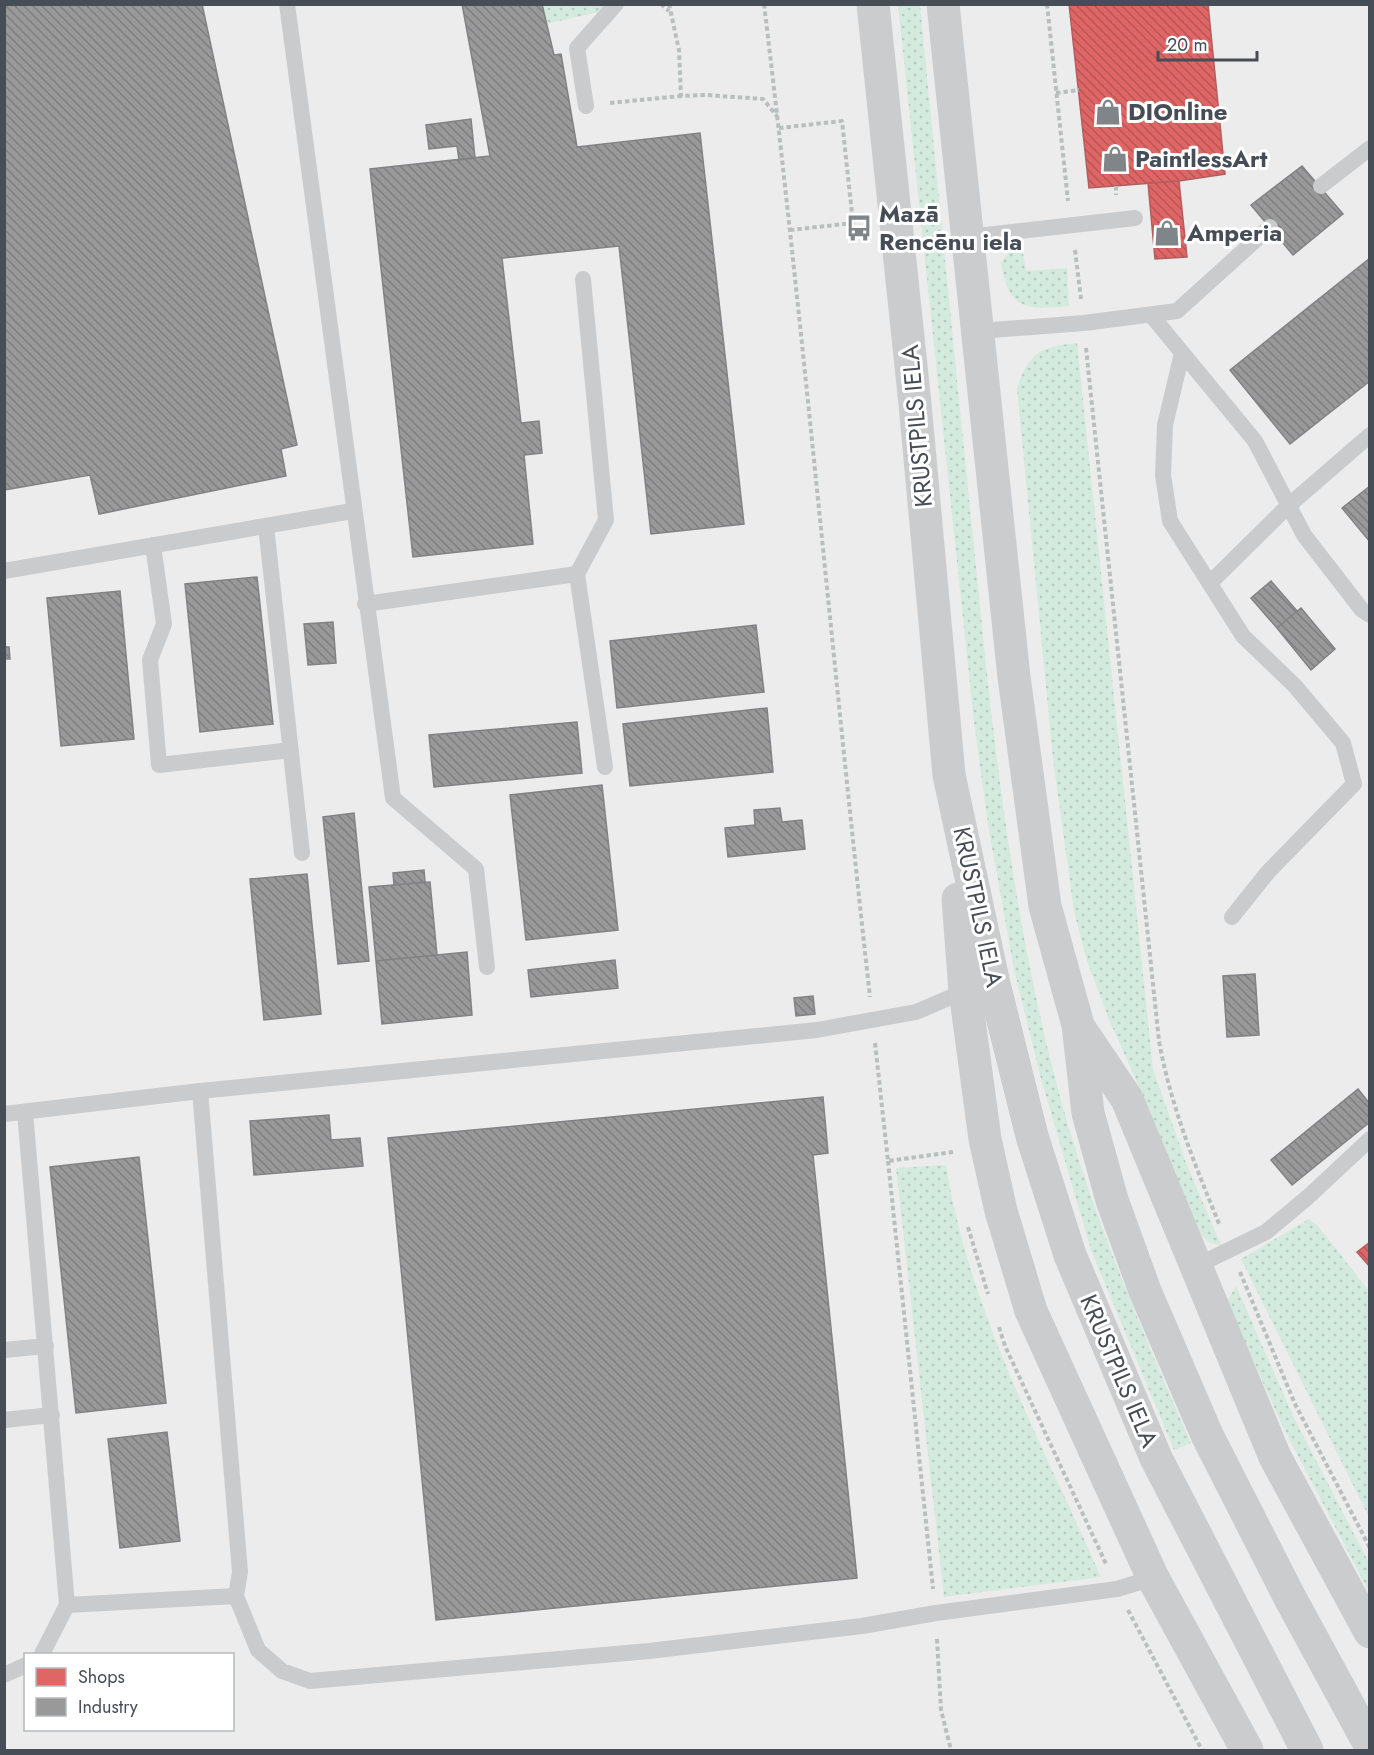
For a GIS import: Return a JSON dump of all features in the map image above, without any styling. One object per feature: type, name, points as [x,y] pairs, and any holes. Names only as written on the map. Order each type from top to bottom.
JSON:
[{"type":"main road","name":"KRUSTPILS IELA","points":[[873,4],[915,404],[949,774],[994,984],[1032,1136],[1070,1255],[1155,1458],[1307,1750]]},
{"type":"main road","points":[[943,4],[1014,677],[1045,906],[1078,1025],[1088,1113],[1112,1200],[1145,1291],[1207,1435],[1289,1596],[1370,1745]]},
{"type":"main road","points":[[949,774],[965,991],[985,1139],[1001,1211],[1031,1311],[1153,1578],[1245,1750]]},
{"type":"main road","points":[[1078,1025],[1127,1098],[1194,1267],[1275,1457],[1370,1632]]},
{"type":"lane","points":[[287,4],[352,511],[393,798],[476,869],[488,967]]},
{"type":"lane","points":[[586,106],[577,48],[616,4]]},
{"type":"lane","points":[[1321,186],[1370,148]]},
{"type":"lane","points":[[968,237],[1135,218]]},
{"type":"lane","points":[[979,331],[1084,323],[1177,311],[1270,227]]},
{"type":"lane","points":[[584,279],[606,520],[577,574],[605,767]]},
{"type":"lane","points":[[1151,315],[1256,441],[1287,507],[1304,536],[1362,610],[1370,615]]},
{"type":"lane","points":[[1182,353],[1165,425],[1163,475],[1170,521],[1243,636],[1295,686],[1343,743],[1353,784],[1268,872],[1232,917]]},
{"type":"lane","points":[[1210,583],[1287,507],[1370,435]]},
{"type":"lane","points":[[4,571],[352,511]]},
{"type":"lane","points":[[266,526],[302,853]]},
{"type":"lane","points":[[153,545],[164,624],[150,660],[159,765],[291,750]]},
{"type":"lane","points":[[365,604],[577,574]]},
{"type":"lane","points":[[4,1114],[200,1091],[817,1030],[916,1012],[965,991]]},
{"type":"lane","points":[[200,1091],[240,1572],[236,1596],[258,1650],[282,1671],[310,1681],[649,1651],[862,1626],[936,1613],[1117,1589],[1153,1578]]},
{"type":"lane","points":[[25,1112],[67,1605],[43,1653]]},
{"type":"lane","points":[[1194,1267],[1266,1232],[1308,1197],[1370,1139]]},
{"type":"lane","points":[[4,1350],[46,1346]]},
{"type":"lane","points":[[4,1420],[52,1414]]},
{"type":"lane","points":[[67,1605],[236,1596]]},
{"type":"lane","points":[[4,1675],[24,1666]]},
{"type":"path","points":[[661,4],[670,11]]},
{"type":"path","points":[[669,4],[679,50],[681,96]]},
{"type":"path","points":[[764,4],[791,230],[838,715],[872,1021]]},
{"type":"path","points":[[1047,4],[1084,323],[1159,1041],[1166,1083],[1183,1137],[1295,1404],[1370,1548]]},
{"type":"path","points":[[1056,93],[1079,90]]},
{"type":"path","points":[[586,106],[707,95],[763,99],[778,117]]},
{"type":"path","points":[[779,128],[842,121],[853,223],[791,230]]},
{"type":"path","points":[[888,1161],[936,1613],[941,1710],[951,1750]]},
{"type":"green space","points":[[542,5],[610,5],[603,11],[546,24]]},
{"type":"green space","points":[[898,5],[920,5],[989,695],[1007,832],[1030,969],[1062,1104],[1089,1191],[1137,1318],[1191,1443],[1174,1450],[1091,1250],[1040,1075],[1014,969],[988,825],[974,722]]},
{"type":"green space","points":[[1022,247],[1026,271],[1067,268],[1069,306],[1031,307],[1015,299],[1004,279],[1001,263],[1010,251]]},
{"type":"green space","points":[[1077,343],[1153,1069],[1186,1163],[1221,1245],[1208,1242],[1198,1231],[1150,1111],[1110,1022],[1087,961],[1074,911],[1053,759],[1017,388],[1026,366],[1038,354],[1054,347]]},
{"type":"green space","points":[[946,1165],[957,1219],[990,1324],[1032,1426],[1101,1577],[944,1597],[896,1168]]},
{"type":"green space","points":[[1309,1219],[1318,1226],[1369,1291],[1369,1517],[1241,1259]]},
{"type":"green space","points":[[1236,1286],[1295,1420],[1369,1563],[1369,1592],[1283,1427],[1227,1302]]},
{"type":"building: Shops","points":[[1069,4],[1208,4],[1225,174],[1179,181],[1089,188]]},
{"type":"building: Shops","points":[[1179,181],[1187,257],[1155,259],[1148,183]]},
{"type":"building: Shops","points":[[1370,1242],[1370,1267],[1357,1252]]},
{"type":"building: Industry","points":[[4,4],[202,4],[297,445],[281,449],[286,476],[99,514],[90,475],[4,490]]},
{"type":"building: Industry","points":[[462,4],[542,4],[554,55],[561,54],[577,147],[700,133],[744,524],[651,534],[619,246],[502,258],[521,423],[539,421],[542,453],[524,455],[533,544],[413,557],[370,169],[490,156]]},
{"type":"building: Industry","points":[[471,119],[475,158],[459,160],[457,146],[429,149],[426,125]]},
{"type":"building: Industry","points":[[1302,166],[1343,214],[1293,255],[1251,205]]},
{"type":"building: Industry","points":[[1370,258],[1370,381],[1290,444],[1230,370]]},
{"type":"building: Industry","points":[[1370,486],[1370,542],[1342,508]]},
{"type":"building: Industry","points":[[257,577],[273,724],[200,732],[185,584]]},
{"type":"building: Industry","points":[[1271,581],[1297,611],[1277,628],[1251,598]]},
{"type":"building: Industry","points":[[120,591],[134,739],[61,746],[47,598]]},
{"type":"building: Industry","points":[[1301,608],[1335,649],[1311,670],[1277,628]]},
{"type":"building: Industry","points":[[333,622],[336,663],[308,665],[304,624]]},
{"type":"building: Industry","points":[[756,625],[764,692],[617,708],[610,641]]},
{"type":"building: Industry","points":[[4,647],[9,647],[10,659],[4,659]]},
{"type":"building: Industry","points":[[767,708],[773,772],[630,786],[623,724]]},
{"type":"building: Industry","points":[[577,722],[582,773],[434,787],[429,735]]},
{"type":"building: Industry","points":[[602,785],[618,930],[526,940],[510,795]]},
{"type":"building: Industry","points":[[780,808],[782,822],[802,820],[805,849],[728,857],[725,828],[755,825],[754,810]]},
{"type":"building: Industry","points":[[354,813],[369,961],[338,964],[323,817]]},
{"type":"building: Industry","points":[[424,870],[425,882],[394,885],[393,873]]},
{"type":"building: Industry","points":[[307,874],[321,1014],[264,1020],[250,879]]},
{"type":"building: Industry","points":[[430,882],[437,955],[376,961],[369,887]]},
{"type":"building: Industry","points":[[467,952],[472,1015],[382,1024],[376,961]]},
{"type":"building: Industry","points":[[615,960],[618,988],[531,997],[528,970]]},
{"type":"building: Industry","points":[[1255,974],[1259,1035],[1227,1037],[1223,976]]},
{"type":"building: Industry","points":[[813,996],[815,1014],[796,1016],[794,998]]},
{"type":"building: Industry","points":[[1358,1089],[1370,1104],[1370,1122],[1292,1185],[1271,1160]]},
{"type":"building: Industry","points":[[823,1097],[828,1153],[813,1155],[857,1578],[436,1620],[388,1138]]},
{"type":"building: Industry","points":[[329,1115],[331,1140],[360,1138],[363,1166],[254,1175],[250,1121]]},
{"type":"building: Industry","points":[[139,1157],[166,1403],[76,1413],[50,1167]]},
{"type":"building: Industry","points":[[167,1432],[180,1541],[120,1548],[108,1439]]},
{"type":"place","name":"DIOnline","points":[[1108,112]]},
{"type":"place","name":"PaintlessArt","points":[[1115,159]]},
{"type":"place","name":"Mazā Rencēnu iela","points":[[859,228]]},
{"type":"place","name":"Amperia","points":[[1167,233]]}]
